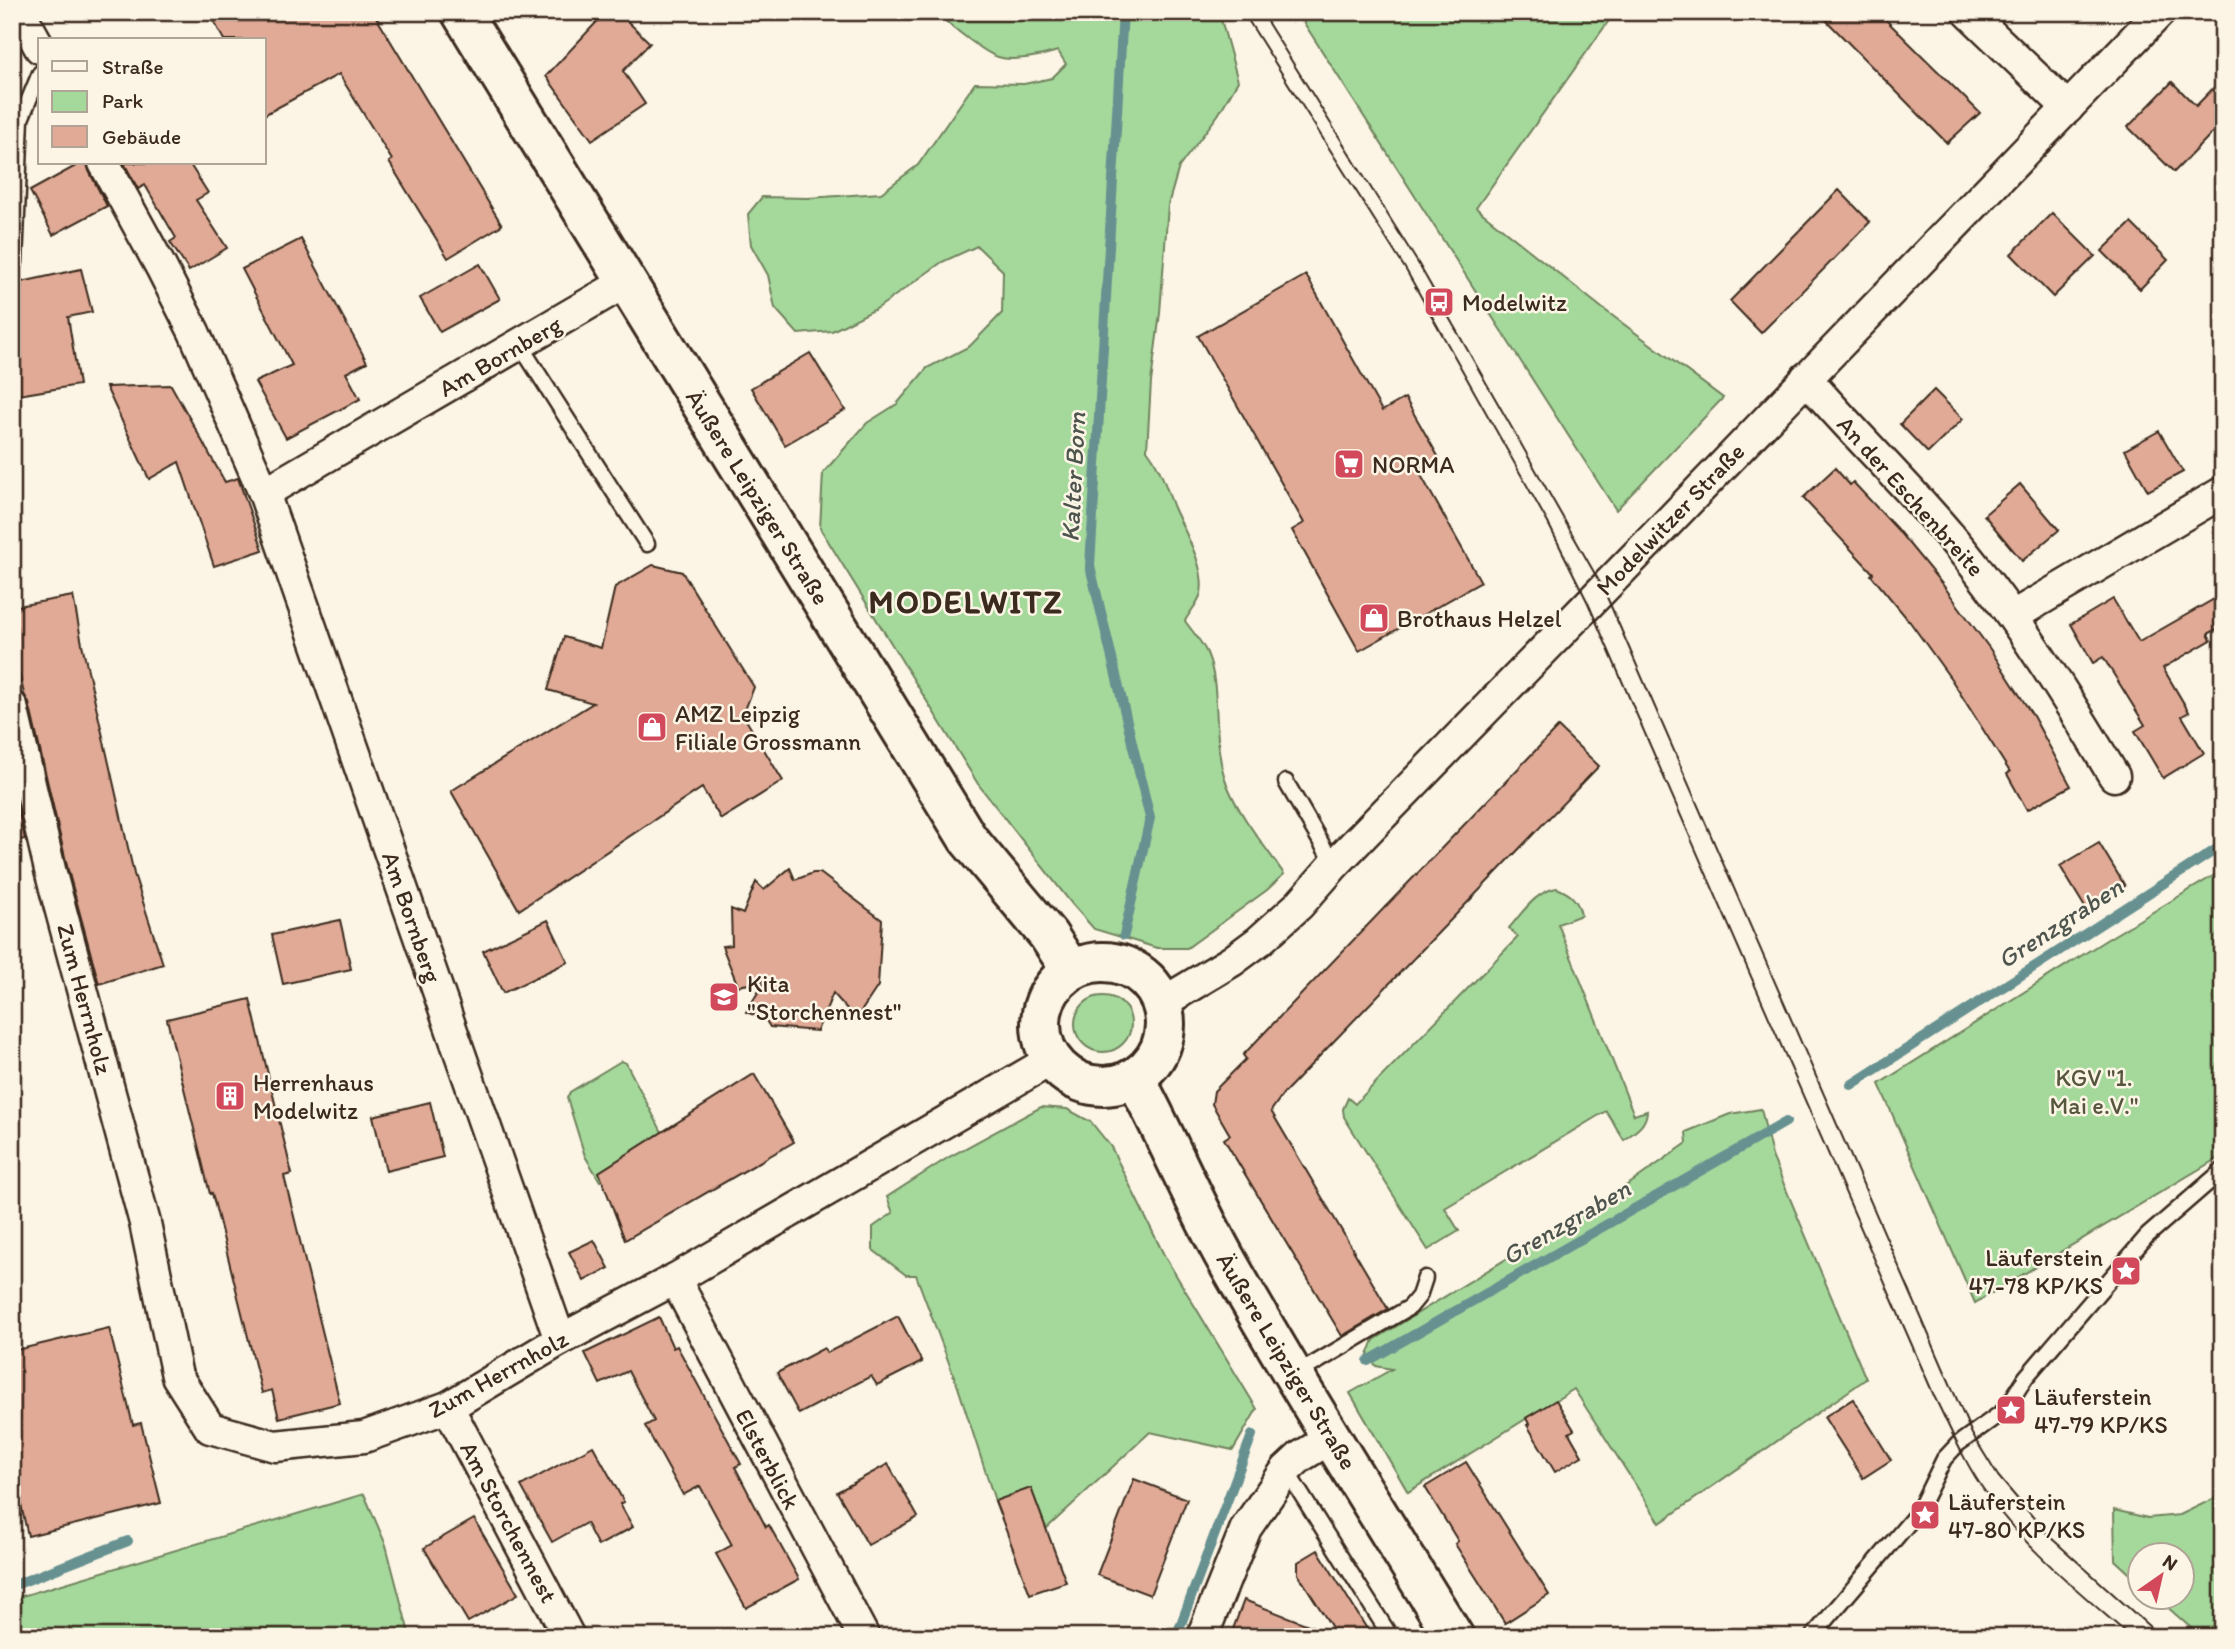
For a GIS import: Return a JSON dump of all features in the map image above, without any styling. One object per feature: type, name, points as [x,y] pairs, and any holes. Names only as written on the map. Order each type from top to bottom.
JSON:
[{"type":"street","points":[[20,12],[38,44]]},
{"type":"street","name":"Äußere Leipziger Straße","points":[[461,12],[968,839],[1048,935],[1071,970]]},
{"type":"street","points":[[1968,12],[2067,108]]},
{"type":"street","name":"Modelwitzer Straße","points":[[1162,1003],[1259,942],[1298,905],[2160,12]]},
{"type":"street","name":"Am Bornberg","points":[[105,164],[162,267],[194,332],[264,493],[560,1340]]},
{"type":"street","name":"Am Bornberg","points":[[264,493],[626,282]]},
{"type":"street","name":"An der Eschenbreite","points":[[1806,378],[1920,501],[2014,616],[2045,661],[2113,776]]},
{"type":"street","points":[[2014,616],[2223,492]]},
{"type":"street","name":"Zum Herrnholz","points":[[12,707],[51,874],[145,1223],[177,1376],[210,1428],[275,1446],[364,1437],[448,1407],[560,1340],[676,1279],[1051,1060]]},
{"type":"street","points":[[1106,961],[1124,965],[1141,974],[1154,987],[1162,1003],[1166,1024],[1162,1045],[1151,1064],[1135,1078],[1118,1085],[1099,1086],[1081,1082],[1064,1073],[1051,1060],[1042,1041],[1040,1021],[1044,1000],[1055,983],[1087,962],[1106,961]]},
{"type":"street","name":"Äußere Leipziger Straße","points":[[1135,1078],[1154,1112],[1195,1203],[1294,1376],[1454,1637]]},
{"type":"street","name":"Elsterblick","points":[[676,1279],[864,1637]]},
{"type":"street","name":"Am Storchennest","points":[[448,1407],[569,1637]]},
{"type":"street","points":[[1202,1637],[1246,1528],[1286,1470],[1300,1457],[1331,1438]]},
{"type":"lane","points":[[12,267],[15,262],[21,119],[38,79]]},
{"type":"lane","points":[[520,345],[647,544]]},
{"type":"lane","points":[[1286,782],[1334,865]]},
{"type":"lane","points":[[1812,1637],[1918,1512],[1944,1459],[1958,1444],[2005,1410],[2026,1377],[2147,1236],[2223,1170]]},
{"type":"lane","points":[[1294,1376],[1410,1307],[1419,1296],[1425,1278]]},
{"type":"lane","points":[[1286,1470],[1391,1637]]},
{"type":"green space","points":[[935,12],[1219,12],[1238,81],[1218,115],[1179,167],[1168,205],[1147,450],[1160,472],[1194,550],[1200,573],[1201,593],[1185,621],[1205,649],[1212,668],[1219,753],[1228,787],[1246,821],[1284,874],[1267,890],[1187,948],[1157,948],[1094,929],[1072,904],[978,784],[820,528],[823,473],[867,423],[897,404],[927,368],[970,346],[1002,313],[1003,271],[977,246],[942,262],[878,308],[832,331],[798,334],[775,308],[768,275],[751,245],[748,214],[762,197],[808,198],[881,193],[918,165],[975,83],[1024,84],[1052,78],[1066,64],[1058,51],[1020,59],[998,57],[975,44]]},
{"type":"green space","points":[[1297,12],[1615,12],[1476,208],[1602,308],[1723,398],[1616,510]]},
{"type":"green space","name":"KGV \"1. Mai e.V.\"","points":[[2223,870],[2223,1155],[1975,1303],[1879,1084],[2106,940]]},
{"type":"green space","points":[[1557,888],[1570,895],[1578,905],[1581,915],[1558,924],[1634,1115],[1647,1111],[1645,1121],[1624,1140],[1606,1111],[1445,1208],[1459,1231],[1428,1250],[1344,1117],[1343,1109],[1348,1098],[1355,1104],[1518,937],[1509,928],[1530,903],[1543,893]]},
{"type":"green space","points":[[1103,996],[1123,1004],[1131,1024],[1123,1044],[1103,1052],[1083,1044],[1075,1024],[1083,1004]]},
{"type":"green space","points":[[621,1061],[626,1063],[663,1134],[660,1143],[600,1181],[585,1156],[567,1098],[570,1092]]},
{"type":"green space","points":[[1041,1107],[1067,1109],[1091,1122],[1111,1147],[1165,1257],[1257,1409],[1233,1450],[1150,1432],[1046,1529],[1031,1488],[995,1501],[958,1387],[916,1275],[906,1275],[873,1250],[873,1227],[893,1213],[887,1197],[949,1157]]},
{"type":"green space","points":[[1761,1109],[1772,1156],[1866,1379],[1660,1523],[1574,1389],[1408,1492],[1350,1393],[1392,1369],[1376,1366],[1368,1355],[1374,1340],[1632,1182],[1687,1143],[1686,1132],[1730,1114]]},
{"type":"green space","points":[[364,1494],[386,1545],[410,1637],[12,1637],[12,1599]]},
{"type":"green space","points":[[2223,1494],[2223,1637],[2201,1637],[2171,1610],[2196,1610],[2196,1540],[2126,1540],[2126,1570],[2115,1560],[2114,1510],[2148,1518],[2180,1515]]},
{"type":"building","points":[[209,12],[373,12],[502,225],[448,258],[339,74],[266,114],[266,38],[223,38]]},
{"type":"building","points":[[606,12],[618,12],[650,43],[623,71],[645,104],[592,140],[546,76]]},
{"type":"building","points":[[1818,12],[1878,12],[1980,113],[1947,143]]},
{"type":"building","points":[[2223,78],[2223,122],[2174,172],[2128,127],[2172,82],[2196,106]]},
{"type":"building","points":[[79,164],[87,164],[107,206],[53,235],[30,191]]},
{"type":"building","points":[[125,164],[190,164],[208,193],[196,200],[227,248],[189,271],[170,242],[176,238],[145,185],[138,189]]},
{"type":"building","points":[[1839,190],[1870,222],[1761,333],[1730,301]]},
{"type":"building","points":[[2052,213],[2095,256],[2053,297],[2011,254]]},
{"type":"building","points":[[2131,223],[2168,260],[2140,289],[2102,251]]},
{"type":"building","points":[[301,239],[367,362],[346,373],[360,399],[286,438],[255,382],[292,365],[242,269]]},
{"type":"building","points":[[480,264],[500,299],[440,332],[420,298]]},
{"type":"building","points":[[81,269],[92,312],[68,317],[79,385],[18,395],[12,360],[12,297],[20,295],[17,283]]},
{"type":"building","name":"NORMA","points":[[1306,275],[1382,411],[1405,398],[1439,458],[1418,470],[1481,582],[1359,651],[1292,530],[1304,523],[1198,336]]},
{"type":"building","points":[[810,353],[845,410],[785,445],[751,388]]},
{"type":"building","points":[[171,385],[225,482],[238,478],[263,550],[214,566],[179,462],[149,479],[106,387]]},
{"type":"building","points":[[1934,390],[1963,419],[1928,453],[1900,424]]},
{"type":"building","points":[[2159,431],[2183,472],[2148,491],[2125,450]]},
{"type":"building","points":[[1835,468],[1850,485],[1853,482],[1896,528],[1943,585],[1990,649],[2033,716],[2071,786],[2027,810],[2007,774],[2010,772],[1951,679],[1910,622],[1871,575],[1873,573],[1803,498]]},
{"type":"building","points":[[2020,484],[2059,530],[2022,561],[1984,515]]},
{"type":"building","name":"AMZ Leipzig Filiale Grossmann","points":[[653,565],[682,572],[754,687],[743,715],[783,781],[721,819],[702,788],[519,910],[451,791],[593,703],[548,690],[564,637],[601,648],[615,587]]},
{"type":"building","points":[[2223,594],[2223,626],[2208,634],[2211,640],[2163,668],[2189,712],[2182,716],[2204,753],[2163,778],[2135,731],[2145,725],[2103,657],[2093,663],[2071,624],[2113,599],[2139,642]]},
{"type":"building","points":[[73,596],[134,874],[163,964],[99,984],[12,643],[12,607]]},
{"type":"building","points":[[1558,727],[1599,766],[1283,1094],[1271,1111],[1388,1309],[1342,1336],[1224,1139],[1230,1135],[1212,1104],[1214,1091],[1246,1059],[1243,1055]]},
{"type":"building","points":[[12,785],[25,839],[12,842]]},
{"type":"building","points":[[2099,843],[2125,886],[2086,909],[2060,866]]},
{"type":"building","points":[[790,868],[795,880],[820,873],[882,920],[878,986],[856,1019],[833,993],[817,1031],[770,1027],[765,1019],[746,1012],[765,981],[738,986],[722,946],[732,945],[731,909],[743,914],[756,882],[764,890]]},
{"type":"building","points":[[340,920],[351,969],[283,984],[272,935]]},
{"type":"building","points":[[548,920],[568,962],[503,993],[483,951]]},
{"type":"building","points":[[250,999],[292,1174],[284,1176],[340,1403],[279,1418],[272,1390],[262,1393],[167,1019]]},
{"type":"building","points":[[754,1074],[794,1142],[625,1240],[599,1172]]},
{"type":"building","points":[[430,1102],[443,1157],[386,1171],[373,1116]]},
{"type":"building","points":[[594,1240],[609,1268],[584,1281],[569,1252]]},
{"type":"building","points":[[898,1316],[922,1362],[877,1385],[871,1376],[799,1414],[777,1373],[824,1348],[827,1353]]},
{"type":"building","points":[[659,1317],[673,1348],[677,1346],[741,1464],[735,1467],[766,1527],[769,1525],[799,1579],[746,1608],[716,1554],[732,1545],[700,1486],[683,1495],[645,1426],[654,1421],[628,1371],[600,1384],[585,1353]]},
{"type":"building","points":[[109,1328],[133,1425],[141,1423],[161,1503],[28,1536],[12,1465],[12,1351]]},
{"type":"building","points":[[1853,1399],[1891,1460],[1863,1478],[1824,1417]]},
{"type":"building","points":[[1556,1400],[1574,1430],[1569,1433],[1582,1456],[1555,1472],[1527,1425],[1529,1424],[1526,1418]]},
{"type":"building","points":[[593,1446],[624,1502],[620,1504],[633,1527],[598,1546],[586,1523],[552,1542],[521,1486]]},
{"type":"building","points":[[1466,1462],[1549,1595],[1505,1623],[1455,1544],[1458,1541],[1425,1487]]},
{"type":"building","points":[[888,1464],[918,1517],[868,1545],[837,1492]]},
{"type":"building","points":[[1134,1479],[1187,1499],[1150,1595],[1097,1575]]},
{"type":"building","points":[[1031,1488],[1066,1582],[1030,1594],[995,1501]]},
{"type":"building","points":[[474,1519],[518,1594],[468,1622],[424,1548]]},
{"type":"building","points":[[1318,1550],[1372,1637],[1338,1637],[1298,1574],[1298,1562]]},
{"type":"building","points":[[1244,1600],[1334,1635],[1334,1637],[1230,1637]]},
{"type":"waterway","name":"Kalter Born","points":[[1123,12],[1090,566],[1150,818],[1124,935]]},
{"type":"waterway","name":"Grenzgraben","points":[[1851,1085],[2223,845]]},
{"type":"waterway","name":"Grenzgraben","points":[[1368,1361],[1786,1122]]},
{"type":"waterway","name":"Grenzgraben","points":[[1176,1637],[1252,1435]]},
{"type":"waterway","name":"Kalter Born","points":[[12,1586],[128,1541]]},
{"type":"tram line","points":[[1243,12],[1406,270],[1548,523],[1588,603],[1935,1398],[1965,1459],[1978,1482],[2018,1533],[2054,1569],[2131,1637]]},
{"type":"tram line","points":[[1261,12],[1418,263],[1603,588],[1972,1434],[1998,1476],[2050,1537],[2161,1637]]},
{"type":"place","name":"Modelwitz","points":[[1439,302]]},
{"type":"place","name":"NORMA","points":[[1349,464]]},
{"type":"place","name":"Brothaus Helzel","points":[[1374,618]]},
{"type":"place","name":"AMZ Leipzig Filiale Grossmann","points":[[652,727]]},
{"type":"place","name":"Kita \"Storchennest\"","points":[[724,997]]},
{"type":"place","name":"Herrenhaus Modelwitz","points":[[230,1096]]},
{"type":"place","name":"Läuferstein 47-78 KP/KS","points":[[2126,1271]]},
{"type":"place","name":"Läuferstein 47-79 KP/KS","points":[[2011,1410]]},
{"type":"place","name":"Läuferstein 47-80 KP/KS","points":[[1925,1515]]},
{"type":"district","name":"MODELWITZ","points":[[966,602]]}]
